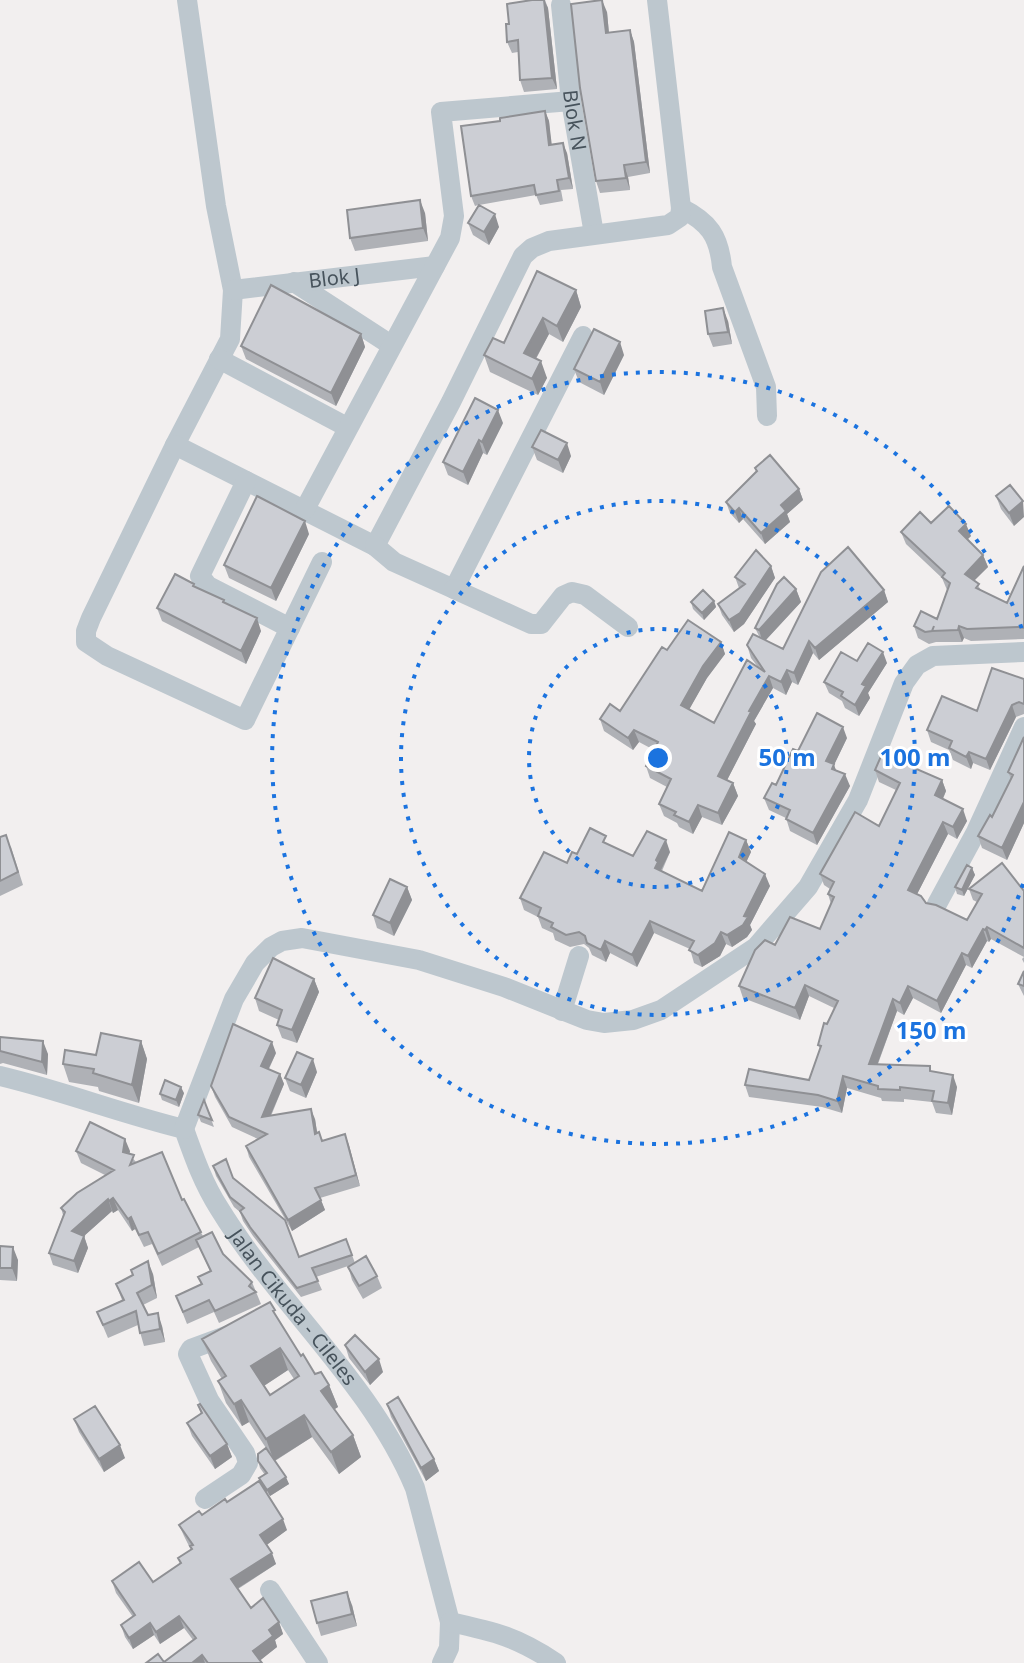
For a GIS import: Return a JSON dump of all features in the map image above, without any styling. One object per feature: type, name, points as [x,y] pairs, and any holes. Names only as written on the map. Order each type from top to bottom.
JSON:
[{"type":"street","points":[[187,0],[216,206],[233,290],[232,331],[91,618],[86,642],[107,656],[245,720],[322,562]]},
{"type":"street","points":[[375,546],[523,256],[532,248],[549,241],[668,225],[680,217],[657,0]]},
{"type":"street","name":"Blok N","points":[[561,5],[571,101],[594,234]]},
{"type":"street","points":[[305,509],[450,238],[454,216],[441,112],[571,101]]},
{"type":"street","points":[[681,208],[700,217],[713,233],[722,267],[766,387],[767,416]]},
{"type":"street","name":"Blok J","points":[[233,290],[435,266]]},
{"type":"street","points":[[294,282],[391,345]]},
{"type":"street","points":[[454,589],[583,336]]},
{"type":"street","points":[[219,359],[347,427]]},
{"type":"street","points":[[175,445],[375,546],[394,562],[531,624],[541,624],[563,596],[572,592],[585,595],[628,627]]},
{"type":"street","points":[[246,481],[200,576],[208,586],[290,628]]},
{"type":"street","points":[[0,1076],[55,1089],[143,1119],[184,1129],[234,999],[255,963],[282,941],[302,938],[419,960],[604,1023],[633,1020],[661,1010],[705,984],[756,947],[808,887],[858,800],[904,683],[917,665],[933,656],[1024,652]]},
{"type":"street","points":[[937,904],[976,832],[1024,727]]},
{"type":"street","points":[[562,1011],[579,956]]},
{"type":"street","name":"Jalan Cikuda - Cileles","points":[[184,1129],[199,1172],[219,1208],[284,1308],[318,1337],[367,1401],[404,1462],[415,1488],[450,1622],[449,1648],[442,1663]]},
{"type":"street","points":[[205,1499],[241,1475],[248,1463],[245,1453],[209,1400],[189,1360],[189,1351],[253,1323]]},
{"type":"street","points":[[270,1590],[318,1663]]},
{"type":"street","points":[[450,1622],[501,1633],[556,1663]]},
{"type":"building","points":[[544,0],[552,78],[520,80],[518,40],[507,42],[507,4]]},
{"type":"building","points":[[602,0],[606,33],[630,30],[646,162],[624,165],[626,178],[596,181],[580,88],[571,4]]},
{"type":"building","points":[[545,111],[549,145],[563,143],[569,178],[557,180],[559,191],[536,195],[534,185],[471,196],[461,126]]},
{"type":"building","points":[[420,200],[423,228],[350,238],[347,210]]},
{"type":"building","points":[[479,205],[495,214],[484,232],[468,223]]},
{"type":"building","points":[[537,271],[576,290],[557,326],[543,318],[524,353],[541,361],[532,379],[484,355],[493,338],[504,343]]},
{"type":"building","points":[[271,285],[361,334],[331,393],[241,346]]},
{"type":"building","points":[[723,308],[728,332],[708,334],[705,311]]},
{"type":"building","points":[[594,329],[620,342],[600,382],[574,369]]},
{"type":"building","points":[[475,398],[498,410],[463,472],[443,462]]},
{"type":"building","points":[[541,430],[567,443],[558,460],[532,447]]},
{"type":"building","points":[[770,455],[799,489],[781,505],[786,511],[761,533],[739,508],[735,512],[726,502]]},
{"type":"building","points":[[1010,485],[1023,501],[1009,513],[996,496]]},
{"type":"building","points":[[257,496],[305,521],[271,588],[224,565]]},
{"type":"building","points":[[949,506],[966,524],[959,531],[983,555],[965,574],[979,584],[976,588],[1007,603],[1024,566],[1024,628],[967,629],[959,626],[958,630],[925,632],[914,626],[921,611],[937,619],[950,583],[942,577],[945,573],[901,532],[920,512],[931,523]]},
{"type":"building","points":[[848,547],[884,590],[815,648],[809,641],[794,673],[787,670],[781,682],[769,676],[718,776],[733,783],[718,813],[698,805],[689,822],[674,815],[676,812],[659,804],[671,779],[646,766],[658,742],[634,730],[628,738],[600,719],[610,704],[620,711],[662,647],[667,650],[688,620],[721,642],[681,705],[714,723],[747,660],[765,672],[747,645],[753,634],[783,649],[821,572]]},
{"type":"building","points":[[756,550],[771,566],[740,613],[729,620],[718,604],[745,584],[735,577]]},
{"type":"building","points":[[175,574],[257,618],[241,651],[157,608]]},
{"type":"building","points":[[784,577],[796,589],[759,630],[755,628],[777,584]]},
{"type":"building","points":[[703,590],[714,601],[702,613],[691,602]]},
{"type":"building","points":[[868,643],[883,652],[862,684],[866,686],[855,705],[841,696],[843,692],[824,682],[841,652],[857,661]]},
{"type":"building","points":[[992,668],[1024,679],[1024,704],[1019,702],[1012,705],[986,759],[969,752],[966,757],[949,748],[952,741],[927,730],[942,696],[977,711]]},
{"type":"building","points":[[817,713],[843,727],[826,761],[834,764],[832,769],[845,774],[813,833],[786,819],[790,810],[764,798],[772,783],[776,785],[793,749],[798,751]]},
{"type":"building","points":[[1024,737],[1024,802],[1002,848],[978,836],[990,815],[992,817],[1013,775],[1008,772]]},
{"type":"building","points":[[882,754],[942,780],[935,795],[963,809],[953,827],[943,822],[908,890],[921,896],[926,903],[967,920],[982,894],[969,889],[1002,863],[1024,891],[1024,948],[987,927],[968,956],[962,953],[937,1001],[908,986],[900,1003],[893,999],[869,1064],[930,1066],[930,1071],[953,1075],[948,1103],[932,1101],[934,1091],[900,1087],[900,1090],[878,1089],[878,1086],[843,1076],[837,1101],[818,1095],[745,1085],[749,1069],[809,1080],[821,1046],[818,1045],[824,1023],[827,1024],[838,1001],[805,985],[795,1008],[739,986],[755,950],[765,940],[775,945],[790,917],[820,929],[834,897],[828,894],[834,882],[820,874],[855,812],[879,826],[900,783],[875,770]]},
{"type":"building","points":[[590,828],[606,836],[603,842],[633,856],[647,831],[666,840],[655,868],[702,891],[729,832],[746,840],[739,857],[765,874],[744,916],[748,917],[743,925],[727,935],[721,932],[715,943],[698,955],[689,950],[694,941],[650,921],[632,955],[605,941],[601,950],[587,943],[585,936],[579,932],[566,935],[551,927],[553,923],[538,916],[541,908],[520,898],[544,852],[567,863],[572,852],[577,854]]},
{"type":"building","points":[[6,835],[18,872],[0,881],[0,837]]},
{"type":"building","points":[[967,865],[972,868],[962,890],[955,887]]},
{"type":"building","points":[[390,879],[407,887],[390,923],[373,915]]},
{"type":"building","points":[[273,958],[314,979],[292,1030],[277,1025],[282,1010],[255,998]]},
{"type":"building","points":[[1024,971],[1024,986],[1018,984]]},
{"type":"building","points":[[233,1024],[272,1042],[261,1066],[280,1074],[262,1117],[311,1109],[315,1134],[319,1132],[322,1141],[345,1134],[356,1175],[315,1188],[321,1200],[288,1220],[246,1146],[267,1134],[229,1117],[211,1086]]},
{"type":"building","points":[[101,1033],[141,1041],[132,1085],[93,1073],[94,1069],[63,1064],[65,1050],[96,1055]]},
{"type":"building","points":[[0,1037],[43,1041],[42,1062],[0,1051]]},
{"type":"building","points":[[297,1052],[313,1059],[301,1085],[285,1078]]},
{"type":"building","points":[[165,1080],[181,1087],[176,1100],[160,1094]]},
{"type":"building","points":[[204,1100],[209,1113],[212,1120],[198,1115]]},
{"type":"building","points":[[90,1122],[125,1139],[123,1152],[134,1155],[130,1165],[162,1152],[182,1200],[201,1232],[158,1254],[148,1232],[139,1235],[131,1217],[128,1219],[113,1198],[72,1231],[84,1236],[74,1261],[49,1253],[65,1212],[61,1208],[77,1193],[114,1170],[76,1151]]},
{"type":"building","points":[[226,1159],[233,1178],[285,1220],[299,1257],[346,1239],[352,1255],[312,1268],[318,1281],[297,1288],[250,1227],[240,1211],[244,1208],[230,1197],[213,1166]]},
{"type":"building","points":[[212,1232],[223,1254],[252,1282],[249,1286],[256,1292],[215,1311],[209,1300],[183,1312],[176,1296],[202,1284],[198,1277],[211,1271],[196,1240]]},
{"type":"building","points":[[0,1246],[13,1247],[12,1268],[0,1268]]},
{"type":"building","points":[[366,1256],[377,1276],[359,1286],[348,1267]]},
{"type":"building","points":[[148,1261],[152,1285],[137,1293],[148,1315],[158,1313],[160,1329],[140,1333],[136,1311],[103,1325],[97,1312],[124,1300],[116,1284],[133,1275],[131,1270]]},
{"type":"building","points":[[270,1302],[301,1356],[303,1354],[315,1374],[321,1372],[329,1385],[321,1391],[353,1435],[331,1452],[304,1415],[266,1439],[241,1400],[234,1404],[218,1381],[226,1376],[202,1339]],"holes":[[[280,1348],[299,1376],[270,1395],[251,1366]]]},
{"type":"building","points":[[355,1335],[379,1359],[365,1372],[345,1345]]},
{"type":"building","points":[[398,1397],[434,1459],[421,1468],[387,1404]]},
{"type":"building","points":[[200,1404],[227,1444],[210,1456],[187,1423],[202,1413]]},
{"type":"building","points":[[95,1406],[120,1445],[99,1459],[74,1419]]},
{"type":"building","points":[[266,1448],[286,1477],[267,1490],[259,1478],[267,1473],[258,1461],[258,1454]]},
{"type":"building","points":[[259,1481],[283,1519],[260,1535],[272,1553],[231,1579],[251,1608],[263,1598],[279,1622],[269,1630],[273,1636],[253,1651],[262,1663],[208,1663],[202,1655],[192,1663],[146,1663],[158,1654],[164,1662],[196,1638],[179,1616],[156,1632],[150,1623],[129,1638],[121,1625],[135,1615],[112,1581],[139,1562],[153,1582],[181,1563],[178,1558],[193,1545],[179,1525],[199,1511],[202,1515],[225,1499],[227,1502]]},
{"type":"building","points":[[347,1592],[352,1614],[317,1623],[311,1601]]}]
